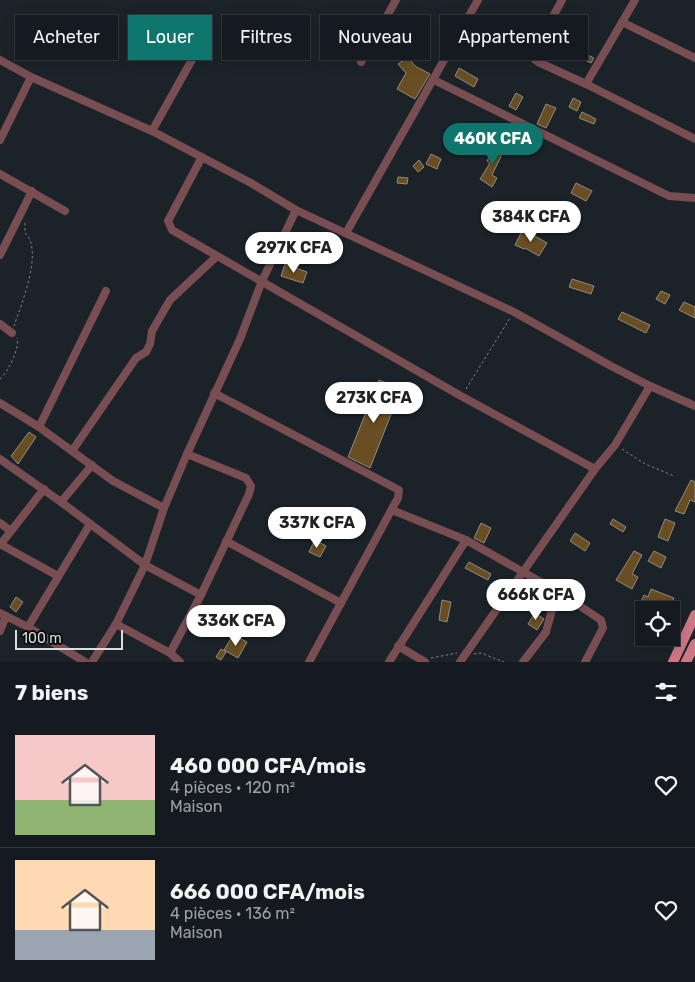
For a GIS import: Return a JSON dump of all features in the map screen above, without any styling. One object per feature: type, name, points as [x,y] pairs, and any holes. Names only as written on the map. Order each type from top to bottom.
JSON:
[{"type":"main road","points":[[673,662],[695,615]]},
{"type":"main road","points":[[689,661],[695,644]]},
{"type":"street","points":[[361,62],[396,0]]},
{"type":"street","points":[[346,233],[478,0]]},
{"type":"street","points":[[562,0],[533,53],[534,58],[538,62],[586,84],[695,140]]},
{"type":"street","points":[[586,84],[635,0]]},
{"type":"street","points":[[622,22],[695,58]]},
{"type":"street","points":[[0,60],[31,77],[152,131],[251,183],[296,210],[514,312],[650,386],[695,406]]},
{"type":"street","points":[[152,131],[192,60]]},
{"type":"street","points":[[0,140],[31,77]]},
{"type":"street","points":[[434,80],[669,196],[695,198]]},
{"type":"street","points":[[202,157],[168,221],[172,230],[461,396],[595,469]]},
{"type":"street","points":[[0,174],[65,210]]},
{"type":"street","points":[[0,255],[32,191]]},
{"type":"street","points":[[92,662],[116,624],[145,566],[164,508],[240,338],[262,281],[296,210]]},
{"type":"street","points":[[72,451],[136,358],[146,352],[150,344],[152,331],[170,300],[217,256]]},
{"type":"street","points":[[40,428],[106,291]]},
{"type":"street","points":[[0,324],[12,333]]},
{"type":"street","points":[[461,661],[595,469],[615,444],[650,386]]},
{"type":"street","points":[[214,393],[398,490],[398,498],[392,510],[309,662]]},
{"type":"street","points":[[0,403],[40,428],[113,481],[164,508]]},
{"type":"street","points":[[170,653],[201,595],[249,494],[251,486],[246,478],[187,454]]},
{"type":"street","points":[[0,459],[44,489],[145,566],[201,595]]},
{"type":"street","points":[[61,502],[92,465]]},
{"type":"street","points":[[44,489],[0,545],[58,576]]},
{"type":"street","points":[[392,510],[466,540],[557,591],[601,620],[603,628],[586,662]]},
{"type":"street","points":[[0,524],[11,531]]},
{"type":"street","points":[[28,627],[90,524]]},
{"type":"street","points":[[389,662],[466,540]]},
{"type":"street","points":[[226,541],[341,603]]},
{"type":"street","points":[[523,662],[546,632],[557,591]]},
{"type":"street","points":[[0,631],[3,615],[28,627],[85,662]]},
{"type":"street","points":[[116,624],[170,653],[180,662]]},
{"type":"street","points":[[398,646],[422,660]]},
{"type":"path","points":[[0,379],[5,374],[18,348],[17,338],[12,333],[32,265],[32,244],[25,232],[25,221]]},
{"type":"path","points":[[461,396],[514,312]]},
{"type":"path","points":[[615,444],[645,464],[674,476]]},
{"type":"path","points":[[422,660],[467,651]]},
{"type":"path","points":[[461,661],[473,654],[482,654],[504,662]]},
{"type":"building","points":[[588,55],[594,58],[591,63],[585,60],[588,60]]},
{"type":"building","points":[[404,60],[410,60],[415,66],[430,74],[415,99],[397,89],[406,73],[398,64]]},
{"type":"building","points":[[459,68],[478,79],[474,87],[455,76]]},
{"type":"building","points":[[516,93],[523,97],[516,110],[509,106]]},
{"type":"building","points":[[573,98],[581,102],[577,111],[569,107]]},
{"type":"building","points":[[546,104],[556,108],[546,128],[537,124]]},
{"type":"building","points":[[582,112],[596,119],[594,124],[579,118]]},
{"type":"building","points":[[518,134],[531,139],[528,147],[516,142]]},
{"type":"building","points":[[496,143],[505,148],[492,175],[497,178],[492,187],[480,179],[490,163],[487,161]]},
{"type":"building","points":[[431,154],[441,159],[437,169],[426,164]]},
{"type":"building","points":[[419,160],[424,167],[418,172],[413,166]]},
{"type":"building","points":[[398,177],[408,178],[407,184],[397,183]]},
{"type":"building","points":[[576,183],[592,191],[586,201],[571,193]]},
{"type":"building","points":[[567,204],[573,210],[569,216],[562,210]]},
{"type":"building","points":[[498,209],[509,214],[503,225],[493,220]]},
{"type":"building","points":[[523,229],[547,243],[539,256],[515,245]]},
{"type":"building","points":[[285,264],[307,272],[303,283],[281,276]]},
{"type":"building","points":[[572,279],[594,286],[591,294],[569,287]]},
{"type":"building","points":[[661,291],[670,295],[665,304],[656,299]]},
{"type":"building","points":[[684,302],[695,307],[695,318],[679,310]]},
{"type":"building","points":[[622,312],[650,325],[646,333],[618,319]]},
{"type":"building","points":[[379,380],[401,389],[370,468],[348,457]]},
{"type":"building","points":[[29,432],[36,437],[18,464],[11,456]]},
{"type":"building","points":[[691,480],[695,482],[695,502],[690,500],[684,514],[675,511]]},
{"type":"building","points":[[613,519],[626,527],[623,532],[610,524]]},
{"type":"building","points":[[665,519],[675,523],[668,541],[658,537]]},
{"type":"building","points":[[481,523],[491,528],[484,543],[474,538]]},
{"type":"building","points":[[575,533],[590,543],[585,551],[570,541]]},
{"type":"building","points":[[315,540],[326,546],[320,557],[309,552]]},
{"type":"building","points":[[634,551],[642,555],[632,574],[638,577],[632,589],[616,580]]},
{"type":"building","points":[[654,551],[666,557],[661,568],[648,561]]},
{"type":"building","points":[[469,562],[491,574],[488,580],[465,568]]},
{"type":"building","points":[[651,589],[674,598],[673,601],[641,601],[644,595],[648,597]]},
{"type":"building","points":[[16,597],[23,602],[16,612],[10,607]]},
{"type":"building","points":[[442,600],[451,602],[447,622],[439,620]]},
{"type":"building","points":[[535,613],[544,619],[537,630],[528,624]]},
{"type":"building","points":[[232,637],[236,639],[237,637],[247,642],[238,658],[224,650]]},
{"type":"building","points":[[221,649],[226,652],[221,660],[216,657]]}]
